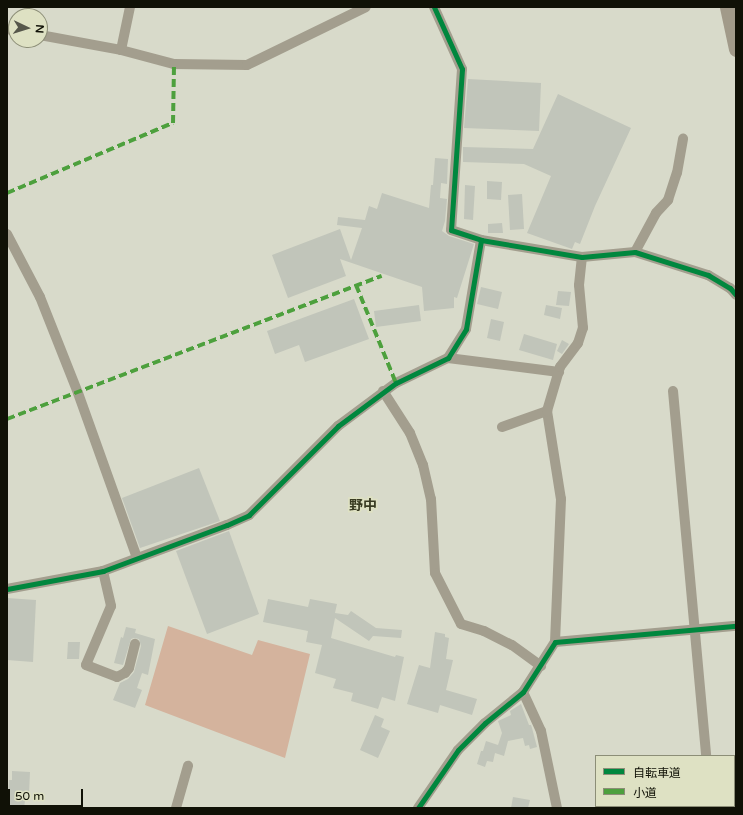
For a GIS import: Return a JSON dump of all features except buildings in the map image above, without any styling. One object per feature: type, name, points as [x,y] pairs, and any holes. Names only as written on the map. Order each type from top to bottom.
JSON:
[{"type":"main road","points":[[727,7],[736,49]]},
{"type":"street","points":[[121,50],[130,7]]},
{"type":"street","points":[[48,36],[121,50],[174,64],[247,65],[366,7]]},
{"type":"street","points":[[434,7],[462,69],[451,230],[481,240],[582,257],[635,252],[708,275],[730,288],[736,295]]},
{"type":"street","points":[[635,252],[656,213],[668,200],[677,173],[683,140]]},
{"type":"street","points":[[7,234],[40,298],[78,393],[137,558]]},
{"type":"street","points":[[7,589],[103,571],[227,525],[249,515],[338,426],[383,391],[396,383],[448,358],[466,329],[481,240]]},
{"type":"street","points":[[418,808],[458,750],[485,723],[523,692],[555,642],[561,499],[547,411],[559,372],[578,343],[583,328],[579,285],[582,257]]},
{"type":"street","points":[[448,358],[559,372]]},
{"type":"street","points":[[383,391],[410,433],[423,465],[431,499],[436,573],[461,624],[484,631],[512,645],[541,666]]},
{"type":"street","points":[[673,392],[693,630],[706,755]]},
{"type":"street","points":[[502,427],[547,411]]},
{"type":"street","points":[[103,571],[112,606],[86,664],[116,677],[125,673],[129,668],[135,644]]},
{"type":"street","points":[[555,642],[736,626]]},
{"type":"street","points":[[523,692],[541,731],[557,808]]},
{"type":"street","points":[[176,808],[188,766]]},
{"type":"shaded area","points":[[168,626],[252,655],[258,640],[310,654],[285,758],[145,705]]},
{"type":"marked path","points":[[7,193],[173,123],[174,64]]},
{"type":"marked path","points":[[7,419],[382,276]]},
{"type":"marked path","points":[[356,285],[396,383]]},
{"type":"cycle path","points":[[434,7],[462,69],[451,230],[481,240],[582,257],[635,252],[708,275],[730,288],[736,295]]},
{"type":"cycle path","points":[[7,589],[103,571],[227,525],[249,515],[338,426],[396,383],[448,358],[466,329],[481,240]]},
{"type":"cycle path","points":[[418,808],[458,750],[485,723],[523,692],[555,642],[736,626]]},
{"type":"district","name":"野中","points":[[363,506]]}]
